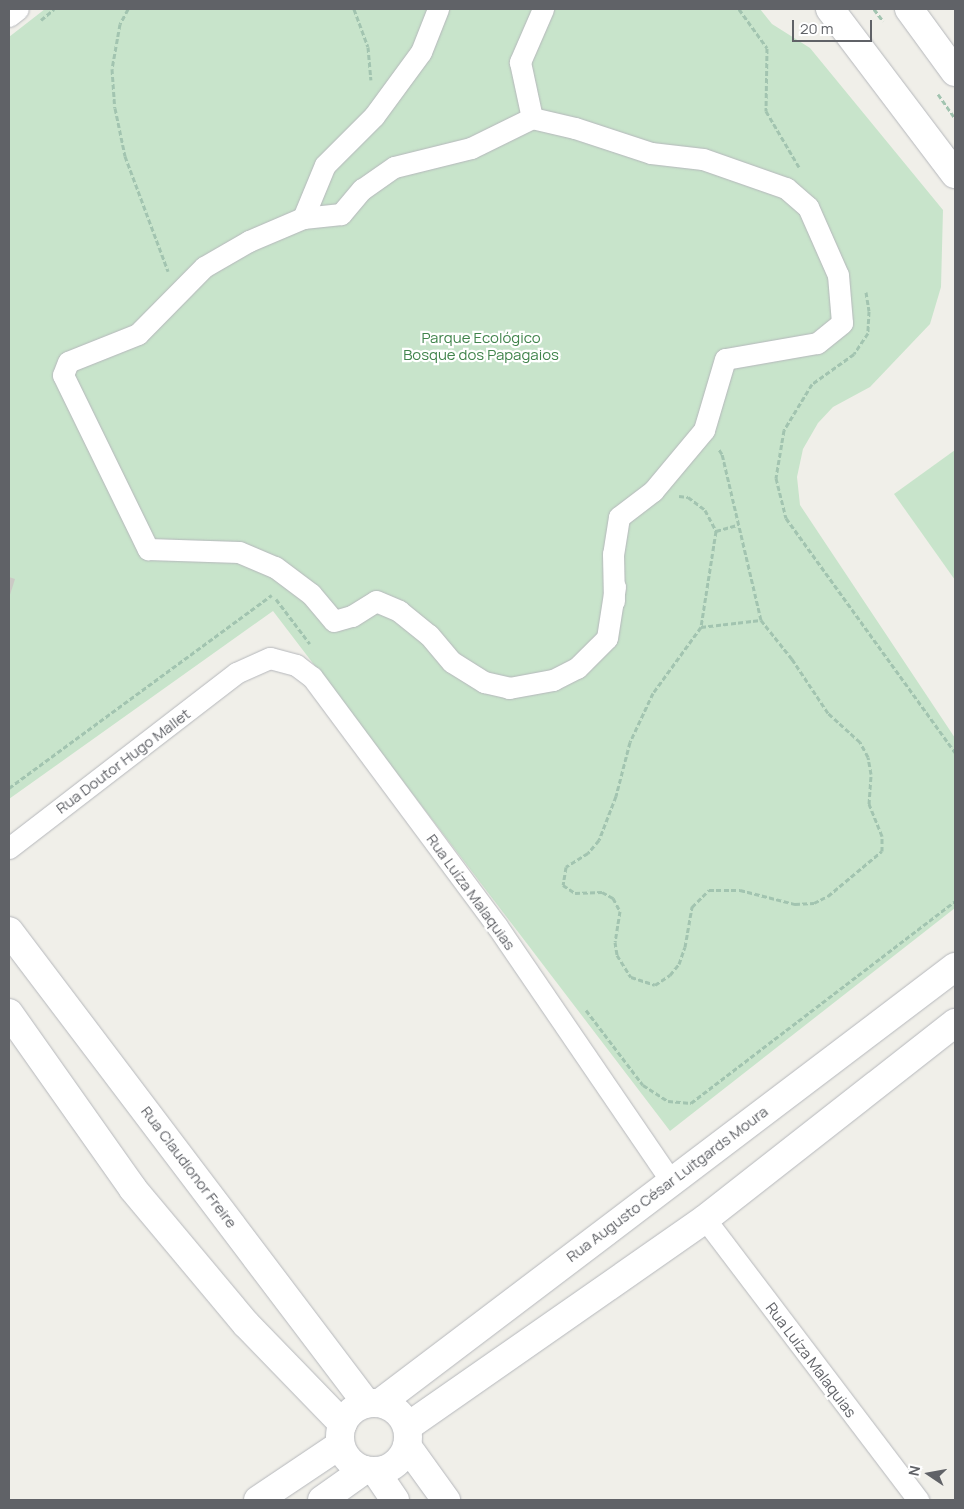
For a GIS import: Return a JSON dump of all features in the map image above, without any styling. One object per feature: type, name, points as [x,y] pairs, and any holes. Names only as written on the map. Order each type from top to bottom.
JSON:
[{"type":"street","points":[[9,16],[18,9]]},
{"type":"street","points":[[302,218],[325,165],[374,116],[421,52],[438,9]]},
{"type":"street","points":[[532,118],[520,62],[543,9]]},
{"type":"street","points":[[830,9],[955,174]]},
{"type":"street","points":[[909,9],[955,72]]},
{"type":"street","points":[[613,616],[615,587],[613,554],[619,518],[653,491],[704,430],[725,359],[817,343],[842,323],[838,275],[808,207],[786,188],[703,159],[651,153],[575,128],[532,118],[471,148],[394,167],[362,189],[341,214],[302,218],[250,241],[204,267],[138,334],[68,362],[63,375],[148,549],[239,552],[275,567],[311,594],[334,621],[352,616],[376,601],[399,612],[421,629],[452,662],[484,682],[509,688],[553,680],[577,668],[607,638],[615,587]]},
{"type":"street","name":"Rua Luíza Malaquias","points":[[236,673],[270,658],[296,665],[312,677],[497,926],[670,1181]]},
{"type":"street","name":"Rua Doutor Hugo Mallet","points":[[9,848],[236,673]]},
{"type":"street","name":"Rua Claudionor Freire","points":[[9,932],[373,1403]]},
{"type":"street","name":"Rua Augusto César Luitgards Moura","points":[[258,1500],[342,1435],[348,1415],[373,1403],[955,967]]},
{"type":"street","points":[[9,1013],[133,1189],[342,1435],[349,1460],[370,1471],[395,1500]]},
{"type":"street","points":[[322,1500],[370,1471],[390,1468],[401,1459],[407,1436],[705,1219],[955,1023]]},
{"type":"street","name":"Rua Luíza Malaquias","points":[[705,1219],[918,1500]]},
{"type":"street","points":[[373,1403],[401,1415],[407,1436],[446,1500]]},
{"type":"path","points":[[128,9],[120,24],[112,70],[115,108],[125,156],[177,294]]},
{"type":"path","points":[[354,9],[368,47],[374,116]]},
{"type":"path","points":[[739,9],[767,48],[766,111],[801,170]]},
{"type":"path","points":[[864,285],[869,311],[868,333],[854,354],[812,384],[784,430],[776,478],[786,518],[955,752]]},
{"type":"path","points":[[653,491],[688,497],[705,510],[716,531],[701,627],[652,693],[630,742],[616,796],[599,840],[588,853],[566,867],[563,875],[563,885],[575,893],[602,892],[613,898],[620,911],[614,942],[617,956],[631,977],[643,983],[655,985],[670,975],[679,964],[692,907],[709,890],[740,890],[795,904],[814,904],[836,890],[882,851],[882,836],[869,804],[868,757],[860,742],[828,713],[792,659],[761,620],[737,525],[722,454],[704,430]]},
{"type":"path","points":[[716,531],[737,525]]},
{"type":"path","points":[[9,788],[272,594],[314,650]]},
{"type":"path","points":[[701,627],[761,620]]},
{"type":"path","points":[[583,1006],[643,1085],[668,1101],[691,1103],[955,901]]},
{"type":"green space","name":"Parque Ecológico Bosque dos Papagaios","points":[[45,9],[760,9],[772,24],[810,48],[943,210],[941,287],[930,324],[870,387],[833,407],[818,423],[803,449],[797,477],[800,505],[955,738],[955,908],[670,1131],[273,611],[9,799],[9,37]]},
{"type":"green space","points":[[955,450],[955,580],[894,494]]},
{"type":"building","points":[[9,577],[15,579],[9,598]]}]
